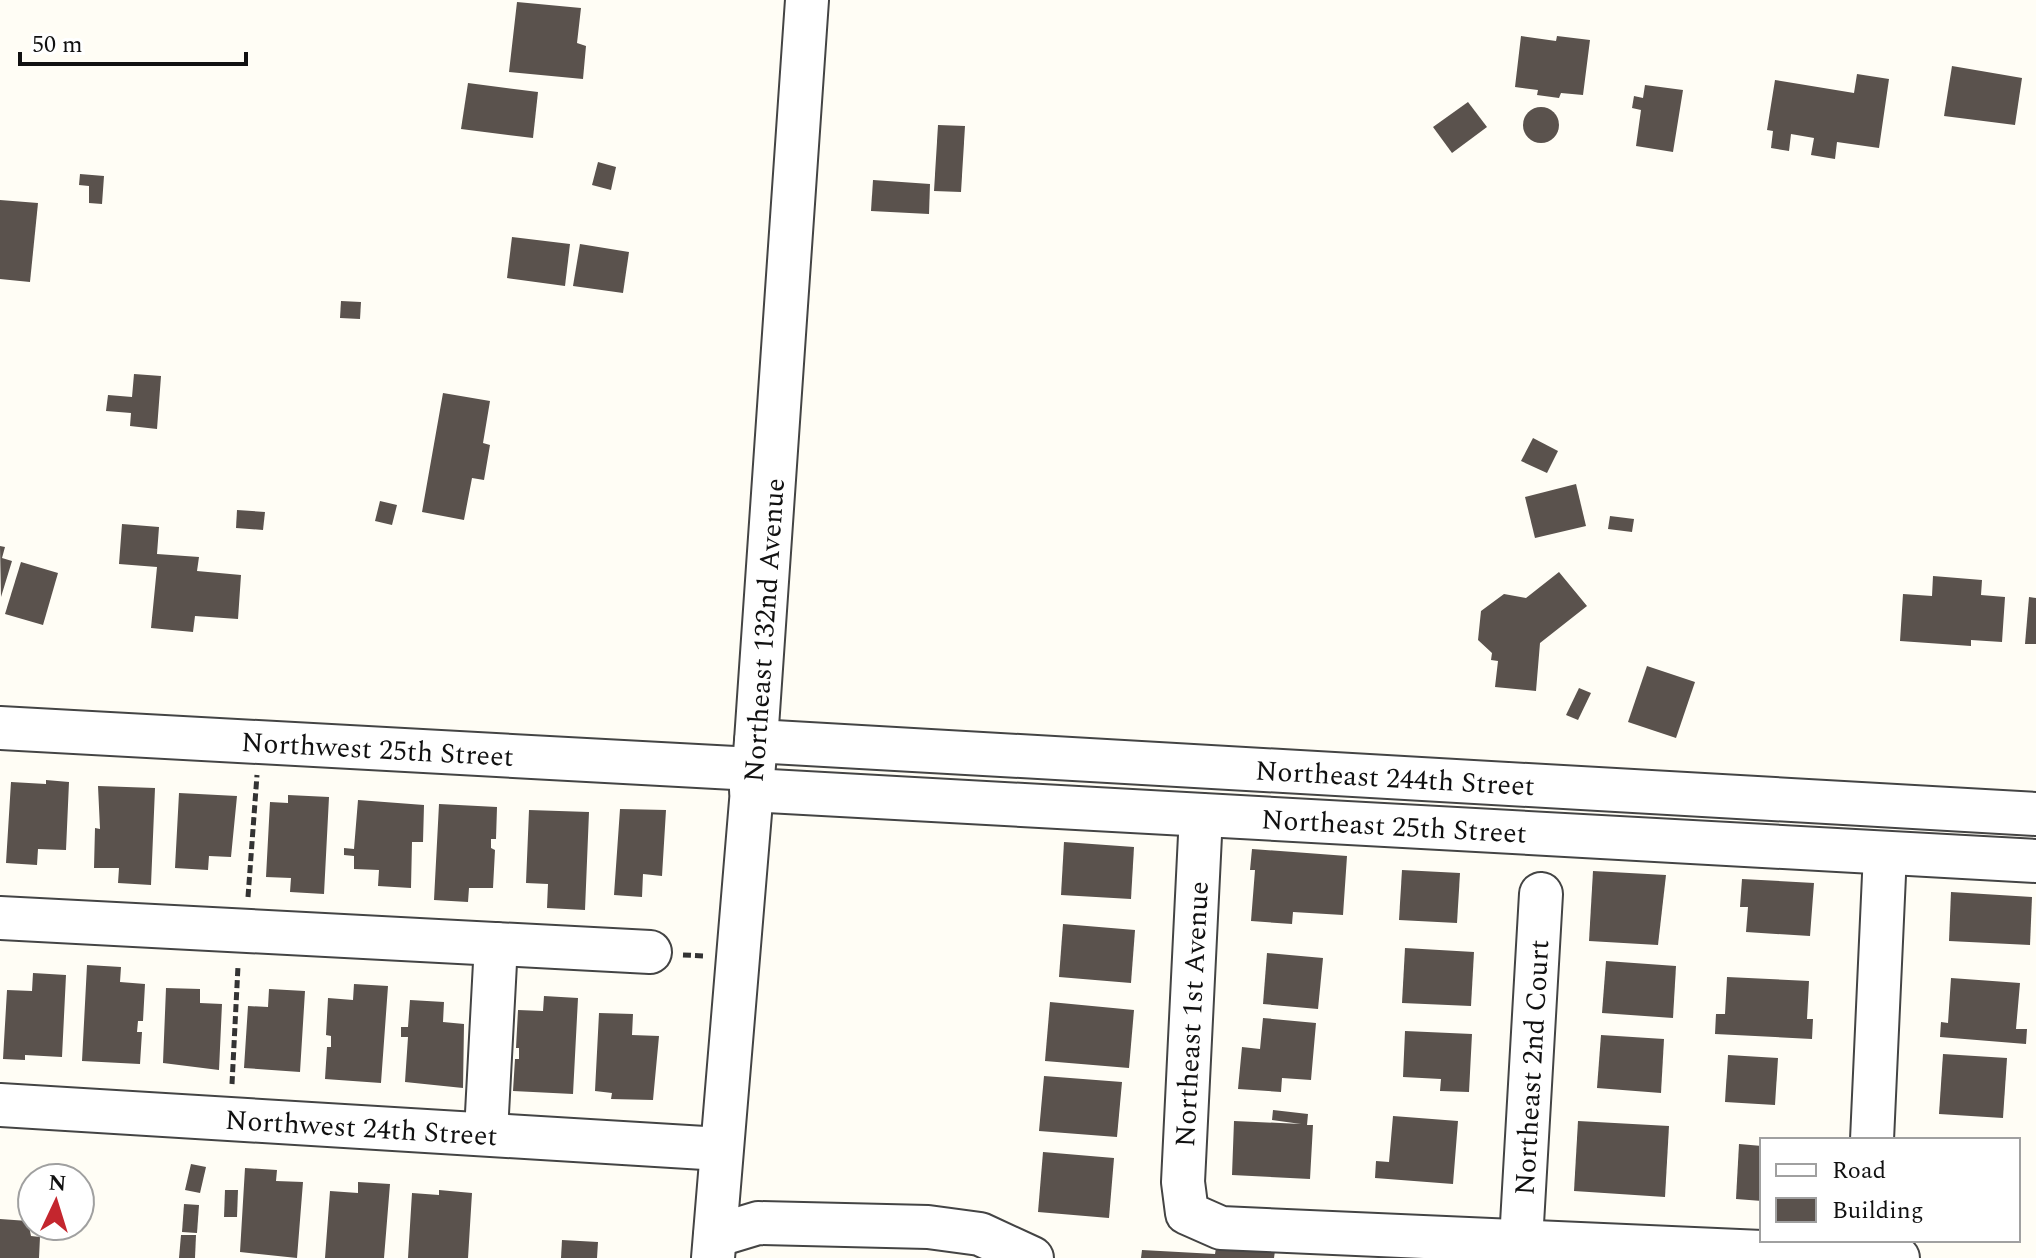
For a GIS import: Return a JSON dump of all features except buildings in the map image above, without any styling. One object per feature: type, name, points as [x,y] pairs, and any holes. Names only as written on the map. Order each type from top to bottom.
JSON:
[{"type":"street","name":"Northeast 132nd Avenue","points":[[714,1247],[754,767],[807,0]]},
{"type":"street","name":"Northwest 25th Street","points":[[0,728],[754,767]]},
{"type":"street","name":"Northeast 244th Street","points":[[754,767],[2036,814]]},
{"type":"street","name":"Northeast 25th Street","points":[[754,767],[1201,815],[2036,861]]},
{"type":"street","name":"Northeast 1st Avenue","points":[[1201,815],[1183,1182],[1187,1213],[1221,1228],[1521,1241]]},
{"type":"street","points":[[1872,1138],[1885,853]]},
{"type":"street","name":"Northeast 2nd Court","points":[[1521,1241],[1541,894]]},
{"type":"street","points":[[0,918],[650,952]]},
{"type":"street","points":[[486,1132],[496,944]]},
{"type":"street","name":"Northwest 24th Street","points":[[0,1105],[486,1132],[721,1149]]},
{"type":"street","points":[[714,1247],[758,1223],[928,1227],[980,1234],[1032,1258]]},
{"type":"street","points":[[1521,1241],[1877,1252]]},
{"type":"path","points":[[650,952],[738,959]]}]
